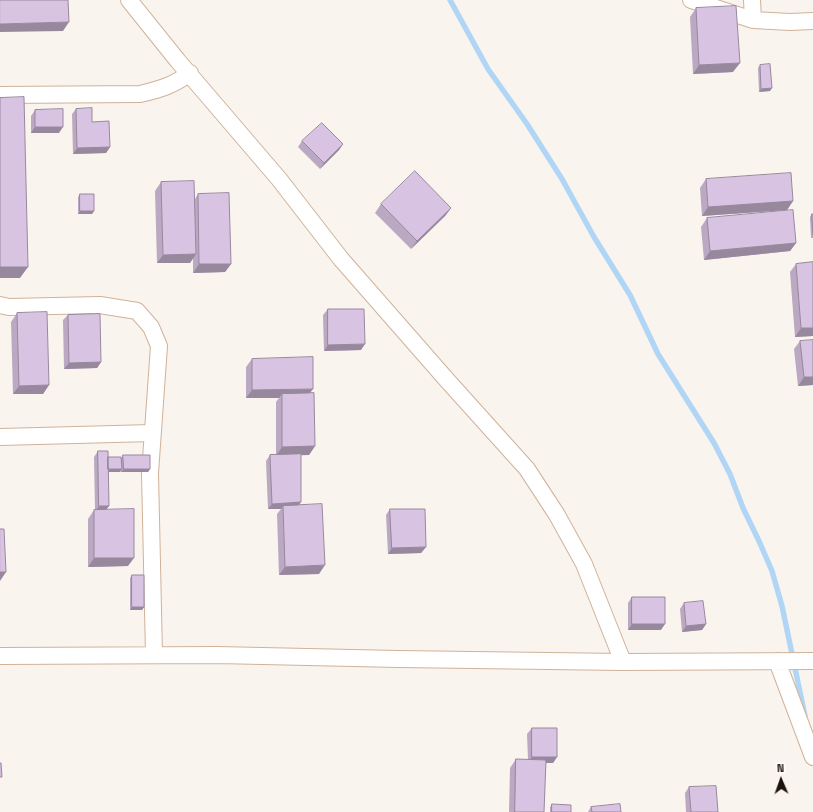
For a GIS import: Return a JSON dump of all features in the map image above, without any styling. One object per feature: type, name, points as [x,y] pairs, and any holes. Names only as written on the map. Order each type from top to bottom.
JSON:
[{"type":"street","points":[[129,0],[279,179],[341,259],[446,379],[527,468],[557,514],[584,564],[623,662]]},
{"type":"street","points":[[690,0],[753,20],[790,22],[813,21]]},
{"type":"street","points":[[752,0],[753,20]]},
{"type":"street","points":[[0,95],[140,94],[161,89],[176,83],[190,74]]},
{"type":"street","points":[[0,306],[100,305],[137,311],[151,327],[159,346],[150,473],[154,655]]},
{"type":"street","points":[[0,437],[152,433]]},
{"type":"street","points":[[0,656],[217,655],[623,662],[813,661]]},
{"type":"street","points":[[777,662],[813,757]]},
{"type":"building","points":[[0,0],[68,0],[69,22],[0,24]]},
{"type":"building","points":[[736,6],[740,63],[699,65],[696,8]]},
{"type":"building","points":[[770,64],[772,88],[761,89],[760,65]]},
{"type":"building","points":[[24,97],[28,267],[0,267],[0,98]]},
{"type":"building","points":[[92,108],[92,122],[109,121],[110,147],[77,148],[76,109]]},
{"type":"building","points":[[63,109],[63,127],[35,127],[35,110]]},
{"type":"building","points":[[322,123],[343,144],[324,163],[302,141]]},
{"type":"building","points":[[415,171],[451,208],[417,241],[381,204]]},
{"type":"building","points":[[791,173],[793,201],[708,207],[706,179]]},
{"type":"building","points":[[194,181],[196,254],[163,255],[161,182]]},
{"type":"building","points":[[229,193],[231,264],[199,264],[198,194]]},
{"type":"building","points":[[80,194],[94,194],[94,211],[80,211]]},
{"type":"building","points":[[793,210],[796,243],[710,251],[707,218]]},
{"type":"building","points":[[812,214],[813,214],[813,235]]},
{"type":"building","points":[[813,262],[813,328],[801,328],[796,264]]},
{"type":"building","points":[[328,309],[364,309],[365,344],[328,345]]},
{"type":"building","points":[[47,312],[49,385],[19,386],[17,313]]},
{"type":"building","points":[[100,314],[101,362],[69,363],[68,315]]},
{"type":"building","points":[[813,340],[813,377],[804,377],[800,341]]},
{"type":"building","points":[[313,357],[313,389],[252,390],[252,359]]},
{"type":"building","points":[[314,393],[315,446],[282,447],[282,394]]},
{"type":"building","points":[[98,451],[108,451],[109,506],[99,506]]},
{"type":"building","points":[[301,454],[301,502],[272,504],[270,455]]},
{"type":"building","points":[[123,455],[150,455],[150,469],[124,469]]},
{"type":"building","points":[[108,457],[121,457],[122,469],[108,469]]},
{"type":"building","points":[[322,504],[325,565],[285,567],[283,506]]},
{"type":"building","points":[[134,509],[134,558],[94,558],[94,510]]},
{"type":"building","points":[[390,509],[425,509],[426,547],[392,548]]},
{"type":"building","points":[[0,529],[4,529],[6,572],[0,572]]},
{"type":"building","points":[[132,575],[144,575],[144,607],[132,607]]},
{"type":"building","points":[[632,597],[665,597],[665,624],[632,624]]},
{"type":"building","points":[[703,601],[706,624],[686,626],[684,603]]},
{"type":"building","points":[[532,728],[557,728],[557,757],[532,757]]},
{"type":"building","points":[[516,759],[546,760],[544,812],[515,812]]},
{"type":"building","points":[[1,763],[2,777],[0,777]]},
{"type":"building","points":[[716,786],[718,812],[691,812],[689,787]]},
{"type":"building","points":[[552,804],[571,805],[571,812],[552,812]]},
{"type":"building","points":[[620,804],[621,812],[592,812],[591,807]]},
{"type":"waterway","points":[[450,0],[488,69],[527,124],[562,179],[594,237],[630,295],[658,354],[714,443],[730,474],[743,508],[772,571],[782,606],[805,716]]}]
